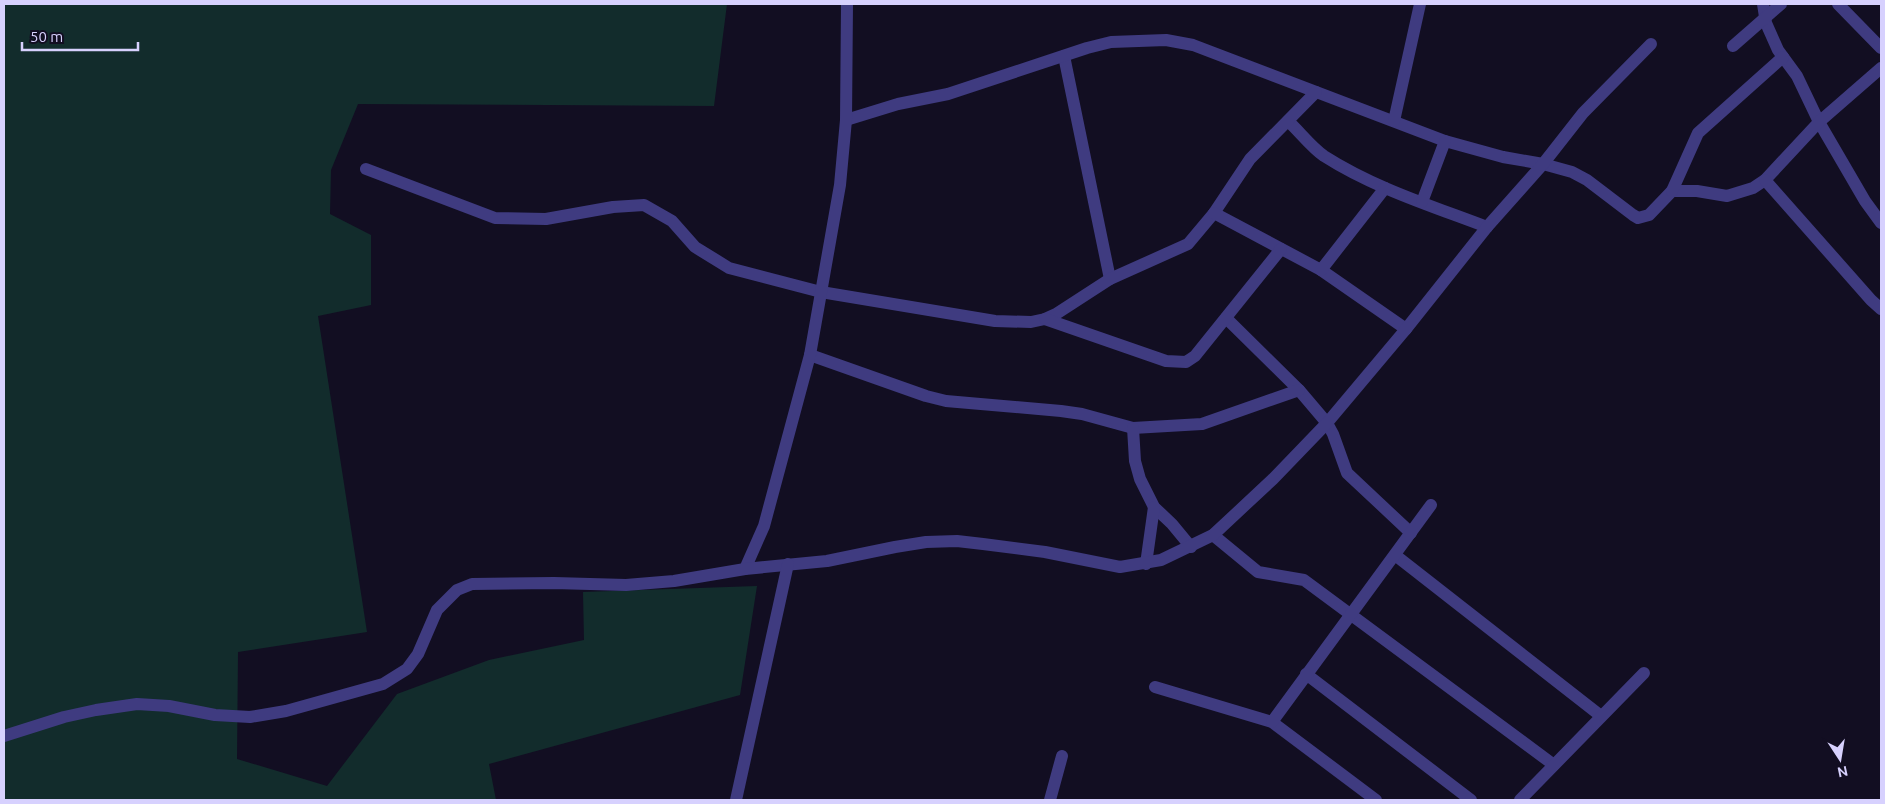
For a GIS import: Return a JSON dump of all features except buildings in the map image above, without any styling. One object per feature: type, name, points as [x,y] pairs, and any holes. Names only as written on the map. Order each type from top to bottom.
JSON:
[{"type":"street","points":[[746,569],[764,526],[810,355],[840,185],[846,120],[847,4]]},
{"type":"street","points":[[1394,121],[1420,4]]},
{"type":"street","points":[[1763,4],[1771,37],[1802,84],[1819,122],[1865,201],[1881,223]]},
{"type":"street","points":[[1734,46],[1781,4]]},
{"type":"street","points":[[1838,4],[1881,48]]},
{"type":"street","points":[[846,120],[898,104],[948,94],[1110,42],[1166,40],[1193,45],[1446,140],[1503,157],[1572,172],[1587,180],[1638,218],[1649,215],[1672,191],[1698,133],[1783,57]]},
{"type":"street","points":[[4,736],[72,716],[122,705],[169,706],[215,715],[250,717],[286,711],[382,684],[407,669],[418,654],[437,610],[457,590],[472,584],[554,583],[626,586],[827,560],[919,543],[957,541],[1045,552],[1120,567],[1161,560],[1213,535],[1273,479],[1327,423],[1583,113],[1651,44]]},
{"type":"street","points":[[1064,56],[1110,279]]},
{"type":"street","points":[[1672,191],[1697,191],[1727,196],[1753,188],[1765,180],[1819,122],[1881,68]]},
{"type":"street","points":[[366,169],[495,218],[546,219],[613,207],[644,205],[672,221],[694,247],[729,268],[821,292],[994,321],[1023,322],[1045,319],[1056,314],[1110,279],[1188,244],[1214,213],[1250,159],[1316,92]]},
{"type":"street","points":[[1288,121],[1323,155],[1384,188],[1487,227]]},
{"type":"street","points":[[1422,202],[1446,140]]},
{"type":"street","points":[[1765,180],[1881,309]]},
{"type":"street","points":[[1321,270],[1384,188]]},
{"type":"street","points":[[1214,213],[1321,270],[1406,329]]},
{"type":"street","points":[[1045,319],[1166,361],[1179,363],[1191,360],[1281,249]]},
{"type":"street","points":[[1226,318],[1298,390],[1327,423],[1347,472],[1411,533]]},
{"type":"street","points":[[810,355],[926,396],[946,401],[1082,414],[1133,428],[1202,424],[1298,390]]},
{"type":"street","points":[[1133,428],[1133,443],[1140,479],[1154,507],[1172,524],[1191,547]]},
{"type":"street","points":[[1272,722],[1431,505]]},
{"type":"street","points":[[1146,564],[1154,507]]},
{"type":"street","points":[[1213,535],[1258,572],[1304,580],[1554,765]]},
{"type":"street","points":[[1395,555],[1601,716]]},
{"type":"street","points":[[736,800],[788,564]]},
{"type":"street","points":[[1520,800],[1644,672]]},
{"type":"street","points":[[1306,674],[1471,800]]},
{"type":"street","points":[[1155,687],[1272,722],[1376,800]]},
{"type":"street","points":[[1050,800],[1062,756]]},
{"type":"green space","points":[[4,4],[727,4],[714,106],[358,104],[331,170],[330,214],[371,235],[371,305],[318,316],[367,632],[238,652],[237,759],[327,786],[397,694],[489,660],[584,640],[583,592],[757,586],[740,695],[489,764],[496,800],[4,800]]}]
